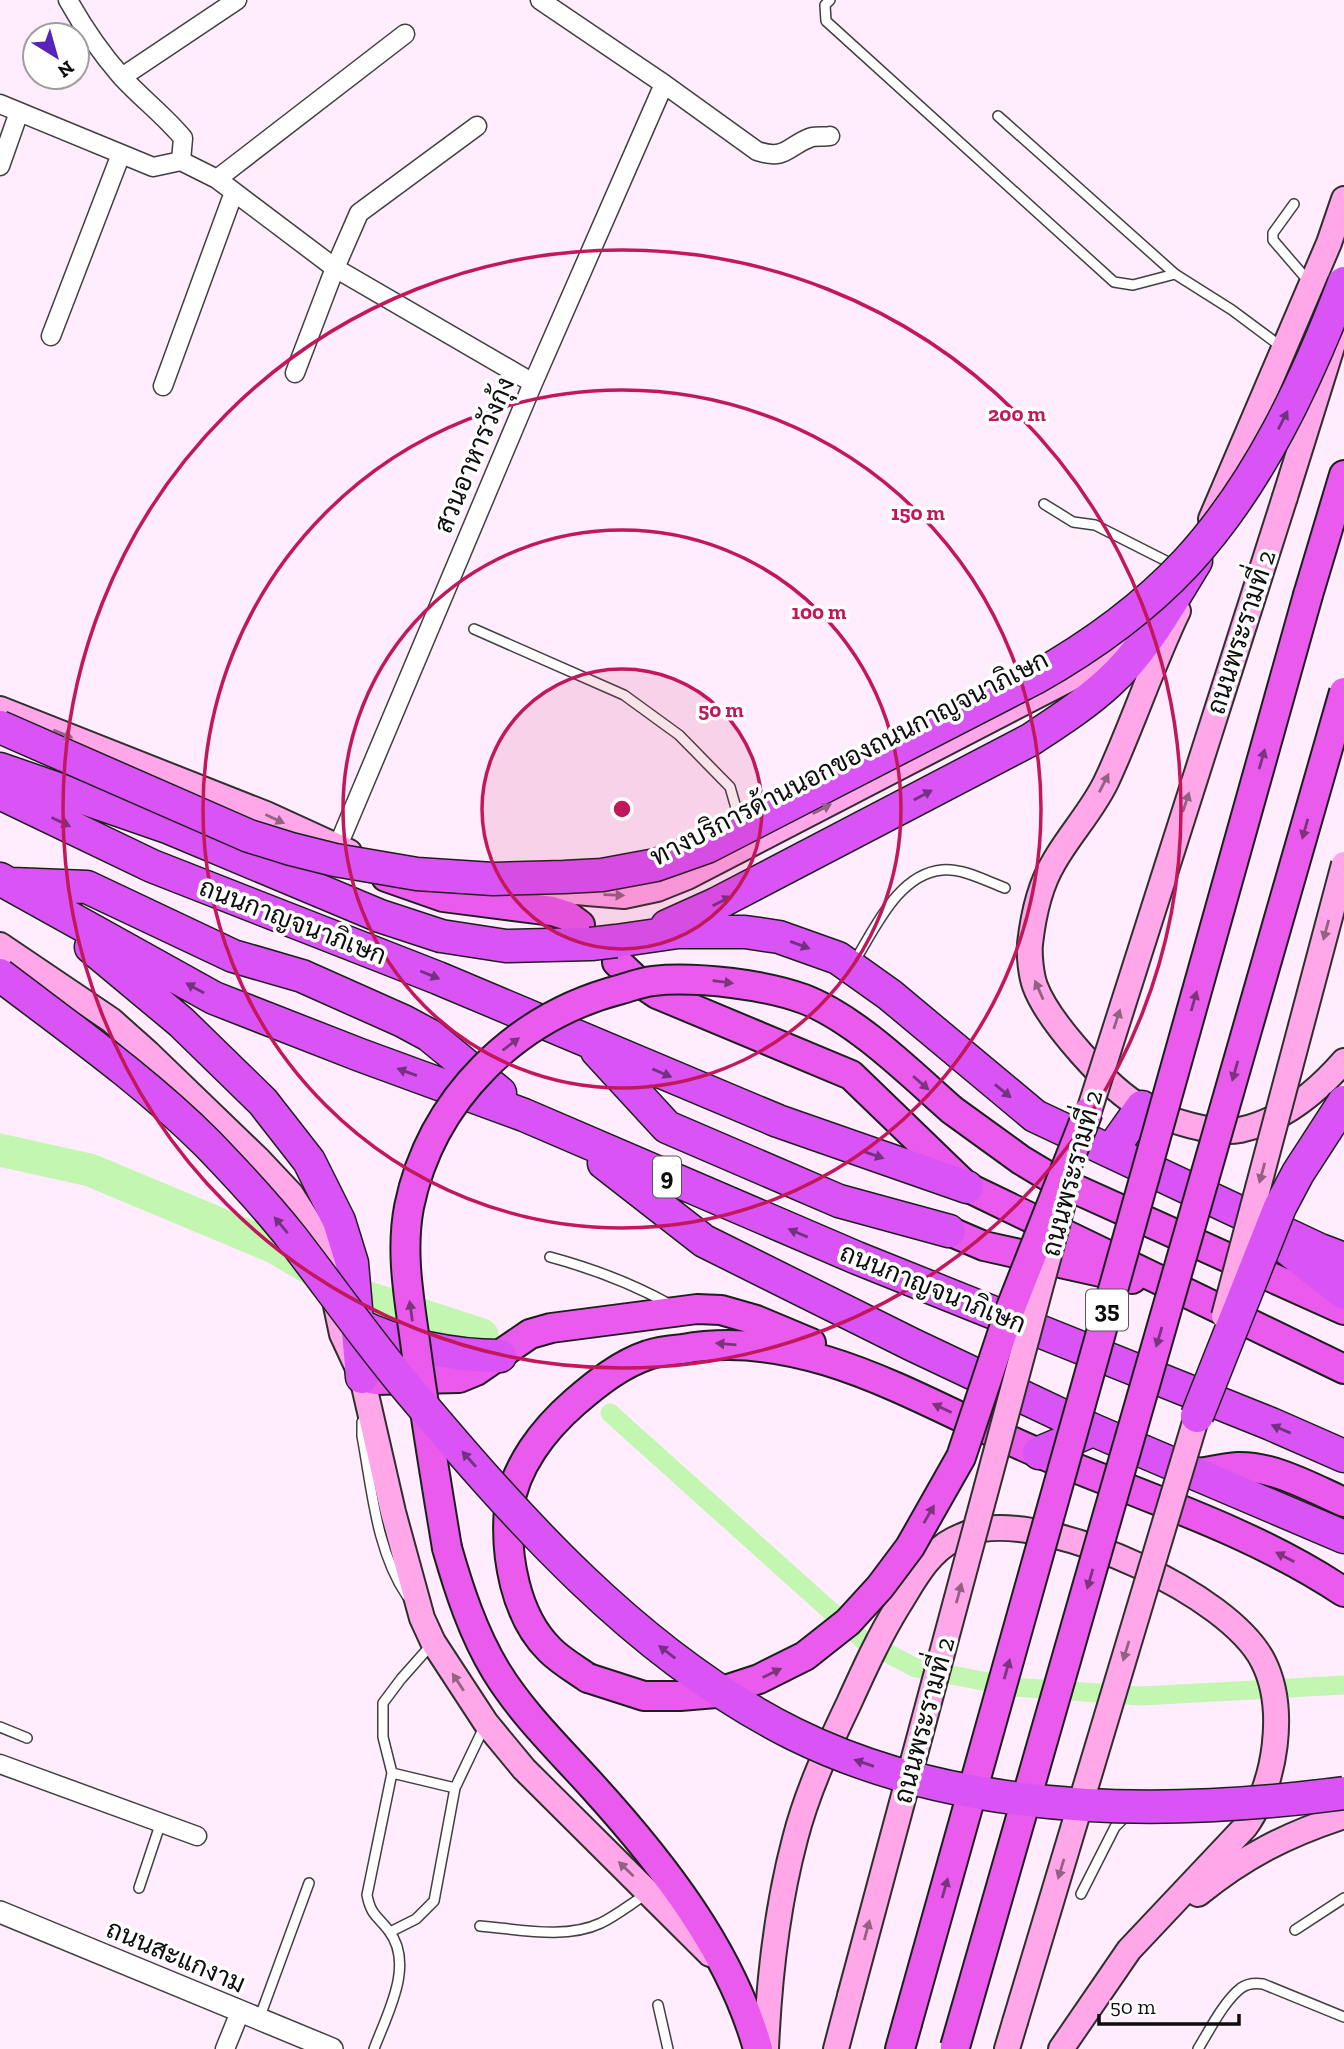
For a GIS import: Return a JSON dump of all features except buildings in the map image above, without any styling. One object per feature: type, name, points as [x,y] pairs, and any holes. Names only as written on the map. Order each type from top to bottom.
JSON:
[{"type":"highway","points":[[0,727],[249,836],[291,849],[367,866],[456,877],[530,878],[621,872],[681,858],[735,833],[1035,678],[1075,656],[1130,614],[1186,563],[1244,487],[1269,448],[1303,380],[1344,283]]},
{"type":"highway","name":"ถนนพระรามที่ 2","points":[[904,2037],[1308,595],[1344,475]]},
{"type":"highway","points":[[608,942],[686,918],[716,904],[1030,740],[1073,712],[1110,682],[1140,646],[1216,530]]},
{"type":"highway","name":"35","points":[[955,2048],[1344,692]]},
{"type":"highway","points":[[0,769],[170,828],[380,916],[442,936],[506,946],[608,942],[713,930],[779,937],[838,958],[890,995],[1035,1116],[1344,1259]]},
{"type":"highway","name":"ถนนกาญจนาภิเษก","points":[[0,793],[152,866],[438,978],[778,1121],[967,1186],[1344,1369]]},
{"type":"highway","points":[[341,850],[388,878],[443,897],[552,911],[568,916],[608,942],[635,978],[657,993],[851,1075],[967,1186]]},
{"type":"highway","name":"ถนนกาญจนาภิเษก","points":[[5,882],[214,999],[524,1115],[857,1258],[1271,1424],[1344,1456]]},
{"type":"highway","name":"ถนนกาญจนาภิเษก","points":[[5,882],[87,887],[233,956],[302,976],[403,1020],[450,1051],[524,1115]]},
{"type":"highway","points":[[39,903],[181,1022],[263,1101],[309,1161],[339,1221],[352,1263],[352,1324],[362,1377],[376,1380],[459,1378],[488,1363],[530,1334],[551,1328],[681,1311],[721,1310],[756,1320],[833,1353],[863,1371],[1039,1453],[1218,1525],[1315,1573],[1344,1592]]},
{"type":"highway","points":[[0,975],[120,1066],[204,1141],[269,1211],[392,1370],[522,1518],[589,1586],[638,1629],[688,1668],[749,1709],[792,1733],[858,1761],[926,1781],[1008,1797],[1067,1804],[1256,1802],[1340,1787]]},
{"type":"highway","points":[[758,2049],[744,2006],[674,1882],[524,1710],[496,1671],[460,1595],[447,1548],[404,1257],[409,1207],[426,1153],[454,1100],[485,1064],[533,1027],[561,1010],[591,998],[652,981],[701,980],[752,986],[805,1000],[864,1035],[952,1110],[1010,1153],[1052,1178],[1344,1310]]},
{"type":"highway","name":"ถนนกาญจนาภิเษก","points":[[589,1042],[667,1127],[839,1201],[949,1231],[984,1246],[1181,1290]]},
{"type":"highway","points":[[1197,1416],[1280,1207],[1298,1173],[1344,1102]]},
{"type":"highway","points":[[1111,1151],[1142,1107]]},
{"type":"highway","points":[[863,1371],[782,1349],[713,1343],[649,1354],[600,1380],[558,1417],[527,1457],[511,1493],[507,1533],[511,1571],[522,1610],[548,1648],[587,1678],[644,1696],[716,1693],[759,1679],[805,1656],[848,1622],[880,1587],[910,1547],[961,1457],[1010,1310],[1088,1112]]},
{"type":"highway","points":[[569,1136],[704,1241],[913,1345],[1093,1430],[1344,1537]]},
{"type":"highway","points":[[1244,1215],[1344,1293]]},
{"type":"highway","points":[[352,1324],[376,1334],[473,1356],[488,1363]]},
{"type":"highway","points":[[1039,1453],[1093,1430]]},
{"type":"highway","points":[[1199,1473],[1236,1467],[1254,1468],[1344,1502]]},
{"type":"main road","name":"ทางบริการด้านนอกของถนนกาญจนาภิเษก","points":[[0,709],[266,814],[341,850],[505,885],[624,896],[657,889],[747,847],[1075,676],[1109,653],[1138,625],[1180,568],[1214,513],[1312,285],[1344,200]]},
{"type":"main road","name":"ถนนพระรามที่ 2","points":[[836,2049],[1088,1112],[1344,307]]},
{"type":"main road","points":[[1275,372],[1216,530],[1167,634],[1105,784],[1052,865],[1037,906],[1030,946],[1035,985],[1054,1019],[1112,1085],[1142,1107],[1180,1122],[1213,1129],[1238,1130],[1274,1119],[1304,1098],[1344,1061]]},
{"type":"main road","points":[[1007,2049],[1197,1416],[1344,864]]},
{"type":"main road","points":[[0,945],[111,1020],[259,1160],[291,1194],[314,1232],[352,1324]]},
{"type":"main road","points":[[362,1377],[393,1511],[422,1618],[433,1642],[486,1723],[524,1769],[725,1970]]},
{"type":"main road","points":[[766,2049],[769,1985],[785,1884],[795,1838],[812,1786],[883,1630],[924,1566],[950,1541],[982,1529],[1045,1532],[1096,1547],[1170,1581],[1227,1619],[1264,1661],[1277,1721],[1272,1763],[1265,1789],[1242,1821],[1129,1950],[1060,2049]]},
{"type":"main road","points":[[1129,1950],[1248,1857],[1291,1832],[1344,1816]]},
{"type":"street","points":[[68,0],[90,38],[122,77],[166,117],[183,138],[181,161]]},
{"type":"street","points":[[122,77],[237,0]]},
{"type":"street","points":[[540,0],[757,151],[771,156],[790,151],[812,137],[830,136]]},
{"type":"street","points":[[217,179],[405,34]]},
{"type":"street","name":"สวนอาหารวังกุ้ง","points":[[341,850],[533,383],[664,84]]},
{"type":"street","points":[[0,104],[153,167],[181,161],[217,179],[335,268],[533,383]]},
{"type":"street","points":[[0,166],[19,112]]},
{"type":"street","points":[[295,373],[359,213],[477,126]]},
{"type":"street","points":[[51,336],[121,154]]},
{"type":"street","points":[[163,386],[234,192]]},
{"type":"street","points":[[0,1764],[197,1836]]},
{"type":"street","name":"ถนนสะแกงาม","points":[[0,1912],[332,2049]]},
{"type":"street","points":[[225,2049],[249,2016]]},
{"type":"lane","points":[[830,0],[825,5],[826,21],[1114,282],[1133,285],[1175,274]]},
{"type":"lane","points":[[998,116],[1175,274],[1232,310],[1285,349]]},
{"type":"lane","points":[[1294,204],[1273,233],[1273,240],[1312,285]]},
{"type":"lane","points":[[1044,504],[1073,522],[1094,525],[1180,568]]},
{"type":"lane","points":[[474,629],[624,695],[679,735],[730,787],[747,847]]},
{"type":"lane","points":[[851,967],[890,904],[908,884],[925,874],[944,870],[968,874],[1005,888]]},
{"type":"lane","points":[[550,1257],[580,1265],[629,1284],[681,1311]]},
{"type":"lane","points":[[374,2049],[398,1980],[400,1956],[390,1932],[370,1909],[367,1895],[392,1773],[383,1737],[383,1703],[433,1642]]},
{"type":"lane","points":[[390,1932],[410,1924],[434,1901],[455,1788],[486,1723]]},
{"type":"lane","points":[[1,1730],[27,1738]]},
{"type":"lane","points":[[392,1773],[455,1788]]},
{"type":"lane","points":[[1312,1804],[1320,1793],[1340,1787]]},
{"type":"lane","points":[[1081,1894],[1115,1827],[1123,1817],[1136,1811],[1209,1816]]},
{"type":"lane","points":[[139,1888],[161,1822]]},
{"type":"lane","points":[[249,2016],[309,1883]]},
{"type":"lane","points":[[480,1926],[554,1932],[581,1930],[600,1923],[649,1892]]},
{"type":"lane","points":[[1295,1930],[1344,1898]]},
{"type":"lane","points":[[1198,2049],[1220,2014],[1242,1987],[1253,1983],[1264,1984],[1344,2017]]},
{"type":"lane","points":[[658,2005],[668,2049]]},
{"type":"waterway","points":[[0,1150],[90,1170],[274,1247],[353,1293],[482,1335]]},
{"type":"waterway","points":[[610,1413],[864,1641],[916,1668],[1013,1687],[1141,1696],[1344,1685]]}]
